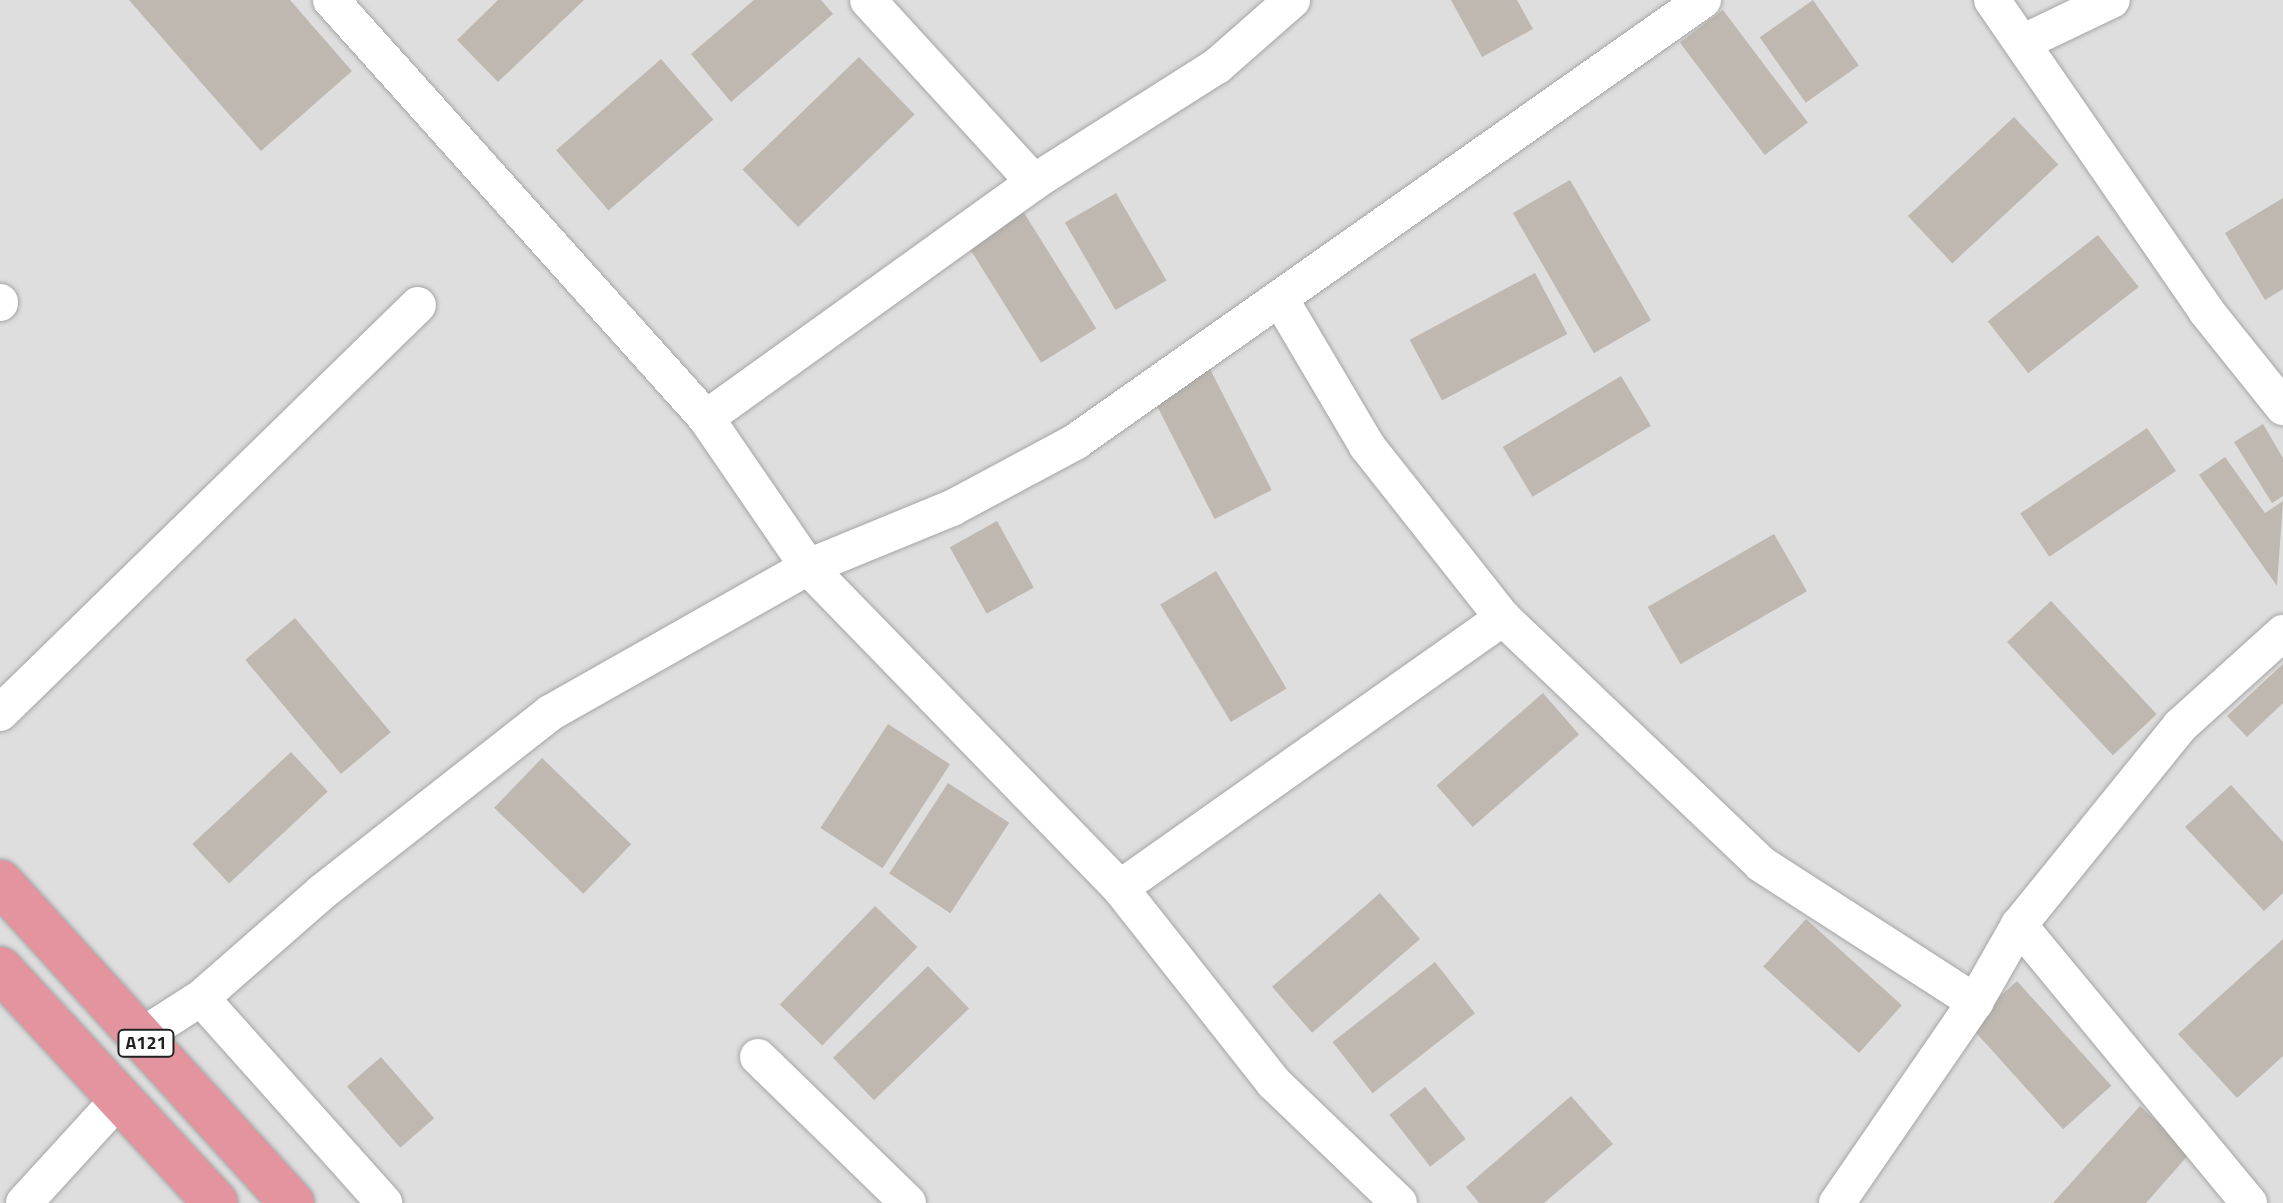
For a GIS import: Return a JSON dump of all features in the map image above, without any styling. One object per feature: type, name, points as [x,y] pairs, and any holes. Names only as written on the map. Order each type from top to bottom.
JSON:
[{"type":"highway","name":"A121","points":[[0,882],[292,1203]]},
{"type":"highway","name":"A121","points":[[0,969],[216,1203]]},
{"type":"street","points":[[331,0],[706,418],[808,567],[1120,888],[1274,1083],[1399,1203]]},
{"type":"street","points":[[868,0],[1034,182]]},
{"type":"street","points":[[706,418],[1034,182],[1217,66],[1292,0]]},
{"type":"street","points":[[140,1037],[201,998],[357,863],[550,713],[808,567],[952,508],[1075,442],[1282,302],[1703,0]]},
{"type":"street","points":[[1992,0],[2026,41],[2207,312],[2283,407]]},
{"type":"street","points":[[2026,41],[2112,0]]},
{"type":"street","points":[[1282,302],[1367,446],[1503,618],[1761,864],[1975,1002]]},
{"type":"street","points":[[0,713],[418,305]]},
{"type":"street","points":[[1120,888],[1503,618]]},
{"type":"street","points":[[1837,1203],[1975,1002],[2019,925],[2180,726],[2283,633]]},
{"type":"street","points":[[2019,925],[2249,1203]]},
{"type":"street","points":[[201,998],[384,1203]]},
{"type":"street","points":[[758,1057],[908,1203]]},
{"type":"street","points":[[24,1203],[120,1098]]},
{"type":"shaded area","points":[[0,0],[2283,0],[2283,1203],[0,1203]]},
{"type":"building","points":[[129,0],[290,0],[352,71],[261,151]]},
{"type":"building","points":[[498,0],[584,0],[498,82],[457,40]]},
{"type":"building","points":[[754,0],[821,0],[833,14],[731,102],[691,54]]},
{"type":"building","points":[[1451,0],[1517,0],[1533,29],[1482,57]]},
{"type":"building","points":[[1813,0],[1859,66],[1806,103],[1760,37]]},
{"type":"building","points":[[1723,10],[1808,123],[1765,155],[1680,42]]},
{"type":"building","points":[[859,57],[915,115],[798,227],[742,170]]},
{"type":"building","points":[[661,59],[713,119],[609,211],[556,150]]},
{"type":"building","points":[[2014,117],[2058,165],[1952,263],[1908,216]]},
{"type":"building","points":[[1570,180],[1651,320],[1594,353],[1513,213]]},
{"type":"building","points":[[1116,193],[1166,280],[1115,310],[1065,223]]},
{"type":"building","points":[[2283,198],[2283,289],[2265,300],[2225,233]]},
{"type":"building","points":[[1021,208],[1096,328],[1041,363],[966,242]]},
{"type":"building","points":[[2098,235],[2139,287],[2028,373],[1988,321]]},
{"type":"building","points":[[1535,273],[1567,334],[1442,401],[1410,340]]},
{"type":"building","points":[[1209,367],[1272,490],[1215,519],[1152,396]]},
{"type":"building","points":[[1621,376],[1651,426],[1533,497],[1503,447]]},
{"type":"building","points":[[2263,424],[2283,458],[2283,496],[2272,503],[2234,442]]},
{"type":"building","points":[[2147,428],[2176,471],[2049,557],[2020,514]]},
{"type":"building","points":[[2225,457],[2265,513],[2283,501],[2277,586],[2199,475]]},
{"type":"building","points":[[997,521],[1034,587],[987,614],[950,547]]},
{"type":"building","points":[[1774,534],[1807,591],[1681,664],[1648,607]]},
{"type":"building","points":[[1216,571],[1287,688],[1231,722],[1160,604]]},
{"type":"building","points":[[2051,601],[2157,714],[2113,755],[2007,642]]},
{"type":"building","points":[[295,618],[391,732],[341,774],[245,660]]},
{"type":"building","points":[[2283,664],[2283,703],[2247,737],[2227,716]]},
{"type":"building","points":[[1543,693],[1579,735],[1473,827],[1437,786]]},
{"type":"building","points":[[888,724],[950,764],[883,868],[820,828]]},
{"type":"building","points":[[291,752],[328,791],[229,884],[192,844]]},
{"type":"building","points":[[542,758],[631,844],[583,894],[494,808]]},
{"type":"building","points":[[948,783],[1009,823],[950,913],[889,874]]},
{"type":"building","points":[[2231,785],[2283,842],[2283,893],[2264,911],[2185,827]]},
{"type":"building","points":[[1380,893],[1420,939],[1312,1033],[1272,987]]},
{"type":"building","points":[[875,906],[917,947],[822,1046],[780,1005]]},
{"type":"building","points":[[1806,919],[1902,1005],[1859,1053],[1763,967]]},
{"type":"building","points":[[2283,939],[2283,1056],[2237,1098],[2178,1034]]},
{"type":"building","points":[[1435,962],[1475,1013],[1373,1093],[1333,1042]]},
{"type":"building","points":[[928,966],[969,1008],[874,1100],[833,1058]]},
{"type":"building","points":[[2017,981],[2111,1086],[2063,1129],[1969,1024]]},
{"type":"building","points":[[381,1057],[434,1118],[400,1148],[347,1087]]},
{"type":"building","points":[[1425,1087],[1466,1139],[1430,1167],[1390,1115]]},
{"type":"building","points":[[1571,1096],[1613,1144],[1544,1203],[1479,1203],[1466,1187]]},
{"type":"building","points":[[2140,1106],[2191,1152],[2146,1203],[2053,1203]]}]
